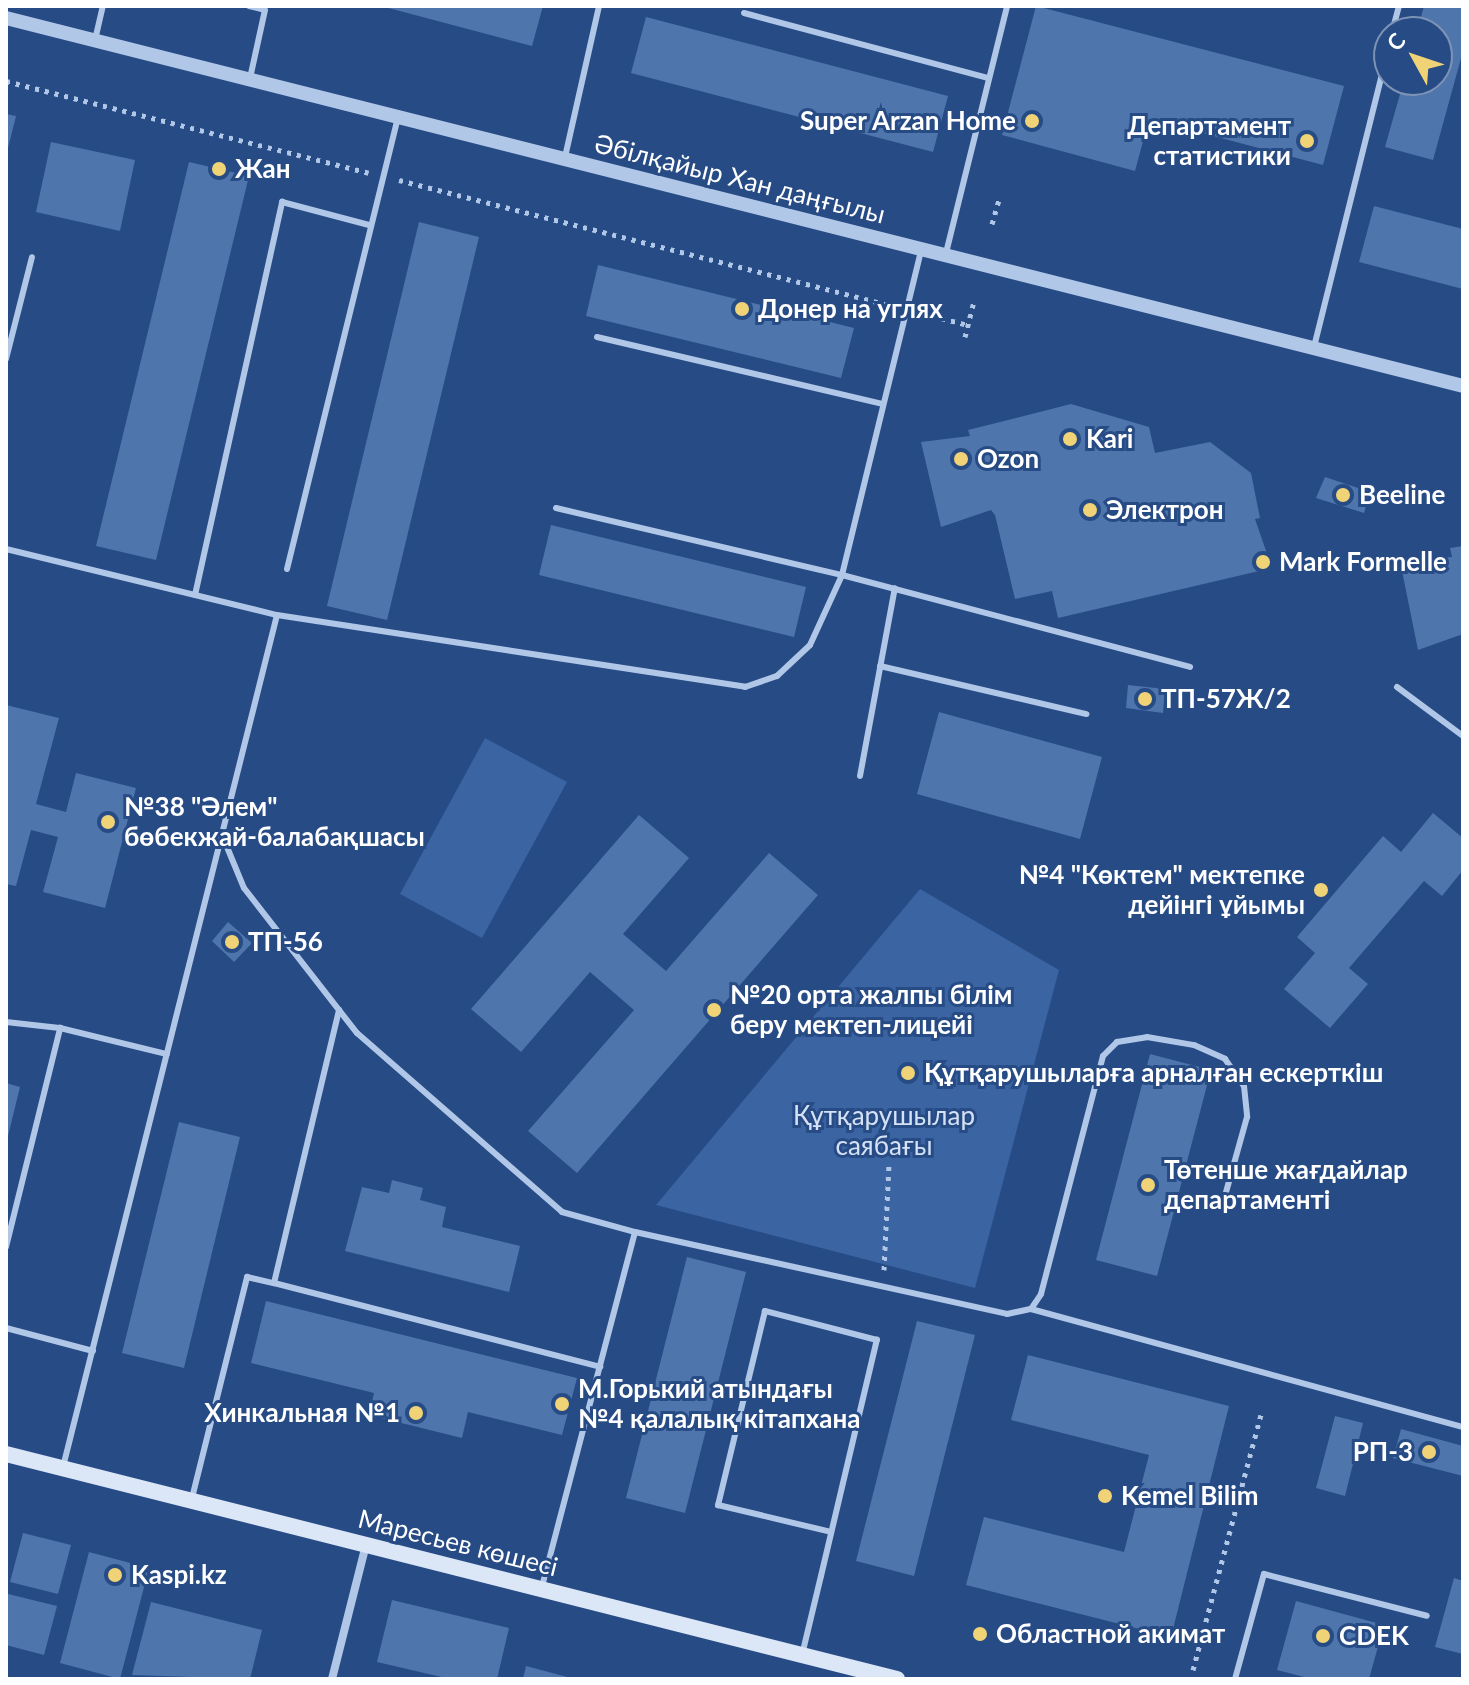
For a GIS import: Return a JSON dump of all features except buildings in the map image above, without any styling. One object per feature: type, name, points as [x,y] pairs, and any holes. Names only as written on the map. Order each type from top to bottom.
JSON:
[{"type":"main road","name":"Маресьев көшесі","points":[[6,1454],[897,1679]]},
{"type":"street","name":"Әбілқайыр Хан даңғылы","points":[[6,18],[1463,386]]},
{"type":"street","points":[[332,1679],[366,1545]]},
{"type":"lane","points":[[95,40],[103,6]]},
{"type":"lane","points":[[249,6],[265,10],[250,78]]},
{"type":"lane","points":[[564,161],[599,6]]},
{"type":"lane","points":[[946,253],[1007,6]]},
{"type":"lane","points":[[744,13],[988,78]]},
{"type":"lane","points":[[1314,347],[1377,96]]},
{"type":"lane","points":[[287,569],[369,225],[398,117]]},
{"type":"lane","points":[[195,595],[282,202],[369,225]]},
{"type":"lane","points":[[6,549],[277,615],[745,687],[777,676],[810,645],[842,575],[922,248]]},
{"type":"lane","points":[[6,359],[32,257]]},
{"type":"lane","points":[[597,337],[882,404]]},
{"type":"lane","points":[[556,508],[895,588],[1190,667]]},
{"type":"lane","points":[[860,776],[895,588]]},
{"type":"lane","points":[[63,1468],[277,615]]},
{"type":"lane","points":[[880,666],[1087,714]]},
{"type":"lane","points":[[1397,687],[1463,736]]},
{"type":"lane","points":[[222,835],[244,888],[357,1033],[562,1212],[635,1232],[1007,1314],[1031,1309],[1463,1427]]},
{"type":"lane","points":[[274,1283],[339,1010]]},
{"type":"lane","points":[[6,1022],[60,1028],[167,1054]]},
{"type":"lane","points":[[6,1247],[60,1028]]},
{"type":"lane","points":[[1031,1309],[1049,1266],[1092,1084],[1117,1042],[1147,1037],[1194,1045],[1225,1059],[1244,1086],[1247,1117],[1226,1192]]},
{"type":"lane","points":[[541,1589],[635,1232]]},
{"type":"lane","points":[[191,1501],[247,1277],[600,1367]]},
{"type":"lane","points":[[802,1655],[877,1340],[765,1311],[718,1505],[831,1532]]},
{"type":"lane","points":[[6,1328],[93,1351]]},
{"type":"lane","points":[[1235,1679],[1264,1574],[1427,1616]]},
{"type":"path","points":[[6,81],[968,325]]},
{"type":"path","points":[[992,224],[999,200]]},
{"type":"path","points":[[965,337],[974,302]]},
{"type":"path","points":[[884,1271],[889,1165]]},
{"type":"path","points":[[1193,1670],[1261,1415]]},
{"type":"green space","points":[[485,738],[567,782],[482,938],[400,894]]},
{"type":"green space","name":"Құтқарушылар саябағы","points":[[920,889],[1059,970],[975,1288],[656,1205]]},
{"type":"place","name":"Super Arzan Home","points":[[1032,121]]},
{"type":"place","name":"Департамент статистики","points":[[1307,141]]},
{"type":"place","name":"Жан","points":[[219,169]]},
{"type":"place","name":"Донер на углях","points":[[742,309]]},
{"type":"place","name":"Kari","points":[[1070,439]]},
{"type":"place","name":"Ozon","points":[[961,459]]},
{"type":"place","name":"Beeline","points":[[1343,495]]},
{"type":"place","name":"Электрон","points":[[1090,510]]},
{"type":"place","name":"Mark Formelle","points":[[1263,562]]},
{"type":"place","name":"ТП-57Ж/2","points":[[1145,699]]},
{"type":"place","name":"№38 \"Әлем\" бөбекжай-балабақшасы","points":[[108,822]]},
{"type":"place","name":"№4 \"Көктем\" мектепке дейінгі ұйымы","points":[[1321,890]]},
{"type":"place","name":"ТП-56","points":[[232,942]]},
{"type":"place","name":"№20 орта жалпы білім беру мектеп-лицейі","points":[[714,1010]]},
{"type":"place","name":"Құтқарушыларға арналған ескерткіш","points":[[908,1073]]},
{"type":"place","name":"Төтенше жағдайлар департаменті","points":[[1148,1185]]},
{"type":"place","name":"М.Горький атындағы №4 қалалық кітапхана","points":[[562,1404]]},
{"type":"place","name":"Хинкальная №1","points":[[416,1413]]},
{"type":"place","name":"РП-3","points":[[1429,1452]]},
{"type":"place","name":"Kemel Bilim","points":[[1105,1496]]},
{"type":"place","name":"Kaspi.kz","points":[[115,1575]]},
{"type":"place","name":"Областной акимат","points":[[980,1634]]},
{"type":"place","name":"CDEK","points":[[1323,1636]]}]
